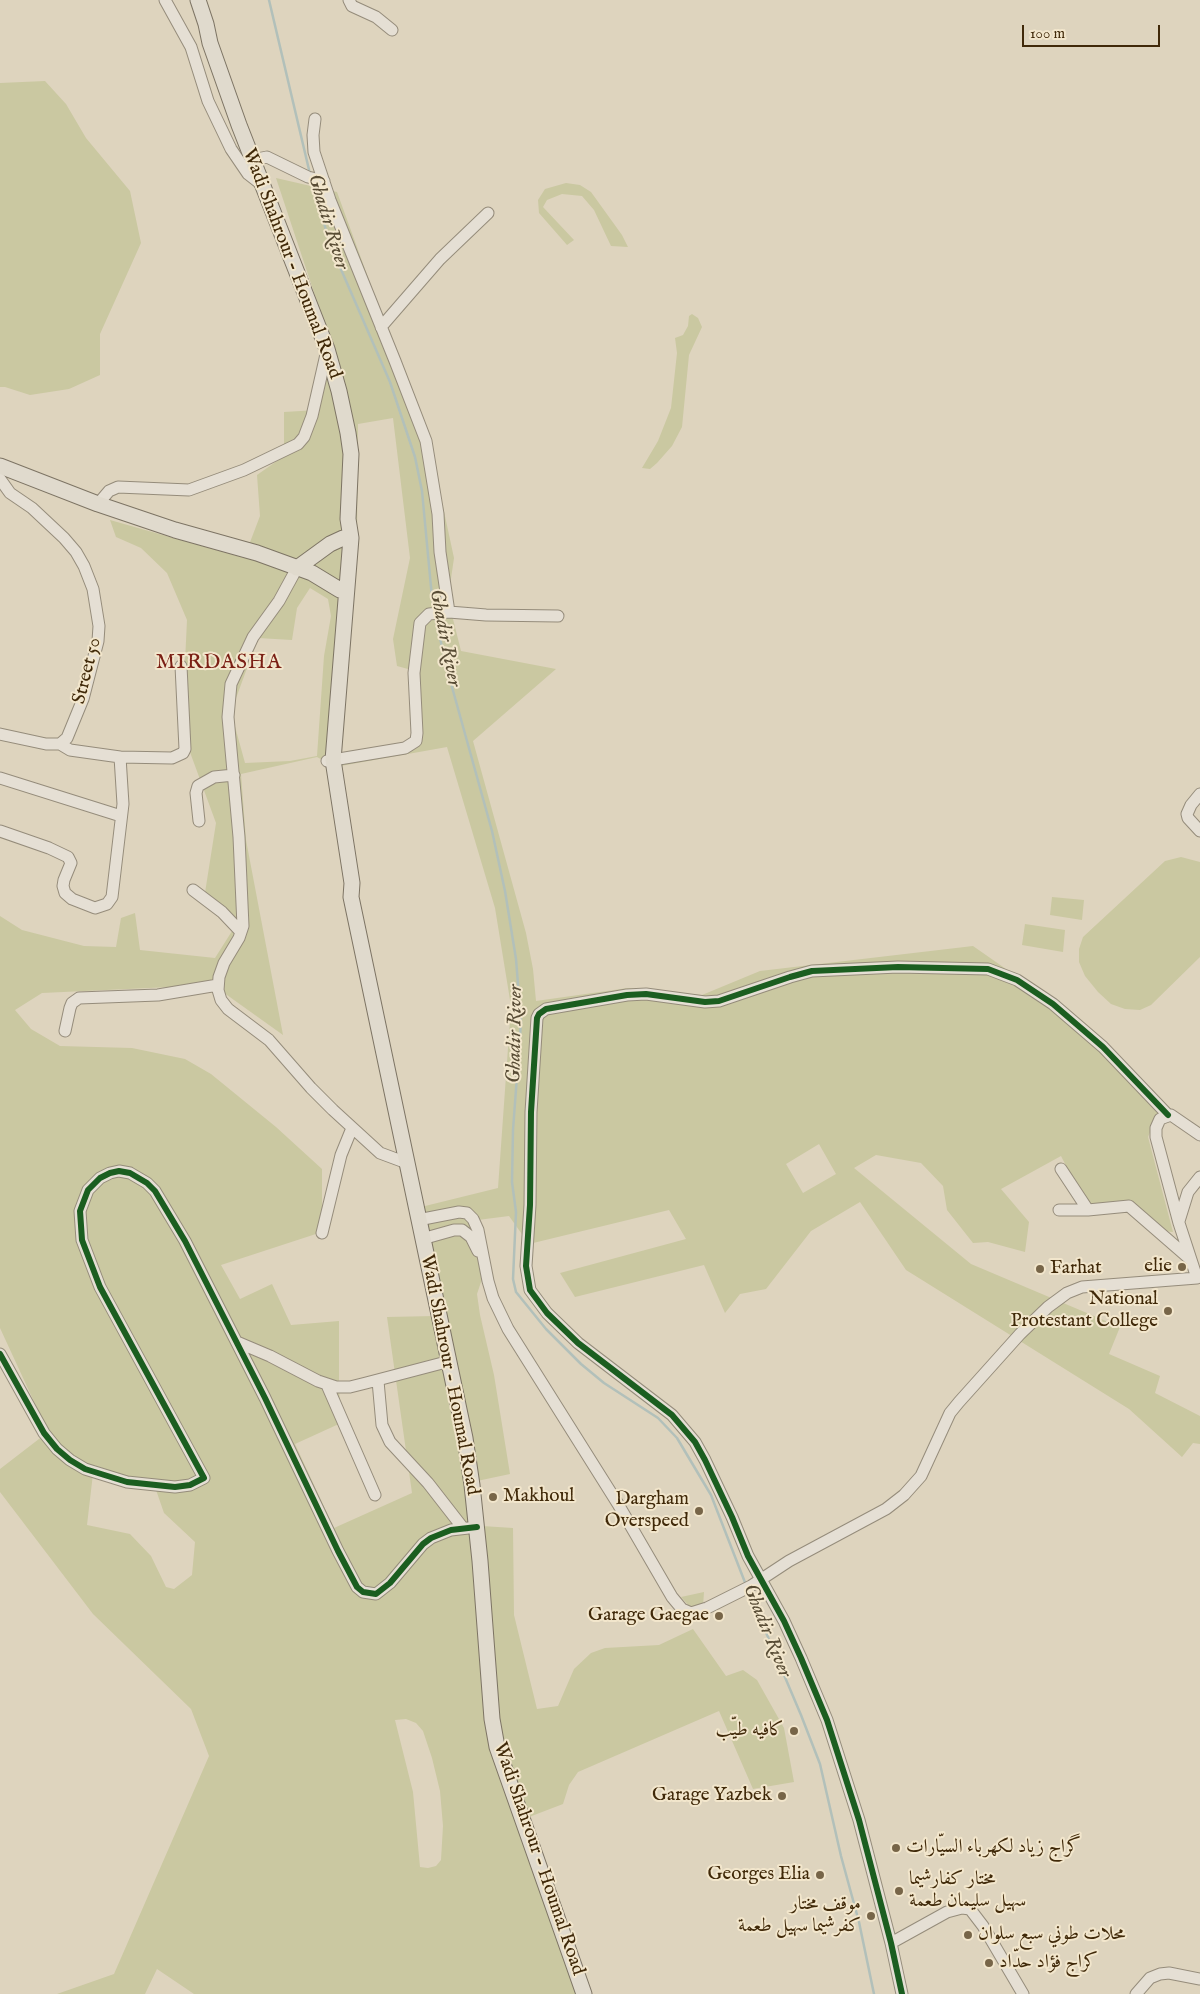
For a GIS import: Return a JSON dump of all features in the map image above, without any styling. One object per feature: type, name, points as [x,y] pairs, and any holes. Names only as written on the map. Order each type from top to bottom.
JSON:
[{"type":"main road","name":"Wadi Shahrour - Houmal Road","points":[[191,0],[203,32],[210,44]]},
{"type":"main road","name":"Wadi Shahrour - Houmal Road","points":[[198,0],[210,44],[252,160],[327,349],[339,391],[351,454],[347,538],[327,790],[352,883],[351,897],[465,1438],[470,1527],[492,1719],[497,1747],[584,1994]]},
{"type":"main road","points":[[0,466],[98,504],[175,530],[244,549],[297,568],[322,578],[340,590]]},
{"type":"main road","name":"Wadi Shahrour - Houmal Road","points":[[340,618],[340,590],[347,538]]},
{"type":"main road","points":[[297,568],[318,551],[347,538]]},
{"type":"street","points":[[164,0],[191,47],[208,101],[231,149],[248,174],[263,186]]},
{"type":"street","points":[[349,0],[352,6],[376,17],[392,30]]},
{"type":"street","points":[[315,120],[314,152],[322,181],[420,423],[430,455],[438,514],[446,612]]},
{"type":"street","points":[[252,160],[267,157],[308,177],[322,181]]},
{"type":"street","points":[[381,327],[440,259],[488,213]]},
{"type":"street","points":[[98,504],[109,491],[118,488],[189,490],[244,470],[298,444],[304,437],[312,416],[327,349]]},
{"type":"street","points":[[10,493],[21,475]]},
{"type":"street","name":"Street 50","points":[[0,479],[10,493],[32,508],[76,552],[93,589],[98,611],[98,641],[83,699],[69,735],[60,744]]},
{"type":"street","points":[[297,568],[279,601],[253,637],[231,684],[228,717],[234,776],[242,905],[241,932],[224,962],[218,985],[221,1000],[228,1009],[269,1040],[311,1088],[352,1128],[380,1153],[407,1163]]},
{"type":"street","points":[[329,761],[405,748],[416,740],[414,673],[420,623],[429,614],[446,612],[486,615],[558,616]]},
{"type":"street","points":[[0,734],[41,744],[60,744],[70,750],[120,757],[172,758],[183,753],[185,749],[181,666]]},
{"type":"street","points":[[0,831],[49,848],[68,857],[72,863],[64,880],[65,893],[72,900],[95,908],[107,904],[112,897],[120,816],[123,804],[120,757]]},
{"type":"street","points":[[199,821],[196,793],[198,786],[214,777],[234,776]]},
{"type":"street","points":[[0,778],[120,816]]},
{"type":"street","points":[[1200,794],[1191,805],[1187,814],[1193,825],[1200,831]]},
{"type":"street","points":[[192,890],[222,912],[241,932]]},
{"type":"street","points":[[902,1994],[891,1943],[859,1820],[835,1743],[784,1621],[756,1583],[748,1556],[716,1480],[698,1448],[672,1414],[578,1343],[547,1313],[530,1290],[526,1266],[530,1205],[531,1112],[539,1014],[546,1009],[627,995],[646,994],[705,1002],[719,1001],[812,971],[898,966],[988,969],[1017,980],[1053,1004],[1103,1047],[1168,1115]]},
{"type":"street","points":[[65,1031],[70,1008],[75,1000],[79,998],[158,995],[218,985]]},
{"type":"street","points":[[418,1220],[451,1213],[466,1213],[473,1219],[478,1230],[483,1260],[493,1298],[508,1329],[569,1424],[677,1604],[687,1613],[696,1613],[756,1583],[816,1546],[886,1509],[904,1496],[921,1476],[954,1407],[978,1378],[1020,1334],[1048,1307],[1067,1293],[1082,1287],[1199,1282],[1178,1223],[1155,1132],[1157,1123],[1168,1115],[1174,1115],[1200,1135]]},
{"type":"street","points":[[322,1233],[341,1155],[352,1128]]},
{"type":"street","points":[[1062,1169],[1088,1210]]},
{"type":"street","points":[[0,1354],[44,1433],[57,1449],[70,1460],[85,1469],[127,1482],[175,1487],[190,1485],[204,1478],[100,1287],[82,1240],[80,1211],[88,1190],[100,1178],[119,1171],[136,1176],[147,1183],[155,1192],[185,1241],[304,1476],[351,1578],[363,1592],[376,1594],[383,1590],[431,1538],[470,1527],[390,1442],[382,1425],[378,1380]]},
{"type":"street","points":[[1178,1223],[1188,1192],[1200,1177]]},
{"type":"street","points":[[1170,1187],[1180,1194],[1188,1192]]},
{"type":"street","points":[[1059,1210],[1098,1211],[1129,1206],[1190,1259]]},
{"type":"street","points":[[422,1238],[454,1230],[462,1230],[471,1237],[483,1260]]},
{"type":"street","points":[[237,1342],[328,1385],[350,1387],[450,1361]]},
{"type":"street","points":[[328,1385],[376,1495]]},
{"type":"street","points":[[891,1943],[947,1912],[962,1908],[970,1909],[983,1926],[1023,1994]]},
{"type":"street","points":[[1136,1994],[1150,1978],[1160,1974],[1169,1973],[1200,1979]]},
{"type":"shaded area","points":[[45,81],[66,104],[86,138],[130,191],[141,243],[100,334],[100,375],[69,389],[30,395],[0,387],[0,83]]},
{"type":"shaded area","points":[[276,178],[337,192],[431,451],[454,558],[448,599],[461,651],[556,669],[473,741],[526,933],[533,969],[536,1001],[628,988],[702,995],[760,971],[973,946],[1082,1022],[1098,1045],[1166,1104],[1155,1120],[1148,1137],[1173,1232],[1164,1231],[1132,1204],[1089,1210],[1061,1156],[1001,1189],[1029,1222],[1025,1252],[988,1242],[973,1243],[947,1210],[943,1186],[921,1163],[876,1155],[854,1168],[971,1264],[1120,1327],[1109,1354],[1160,1376],[1155,1393],[1200,1416],[1200,1444],[1193,1443],[1182,1457],[1129,1409],[906,1270],[860,1202],[811,1231],[766,1289],[740,1294],[725,1313],[704,1265],[575,1297],[560,1273],[686,1239],[669,1210],[529,1244],[509,1216],[470,1221],[482,1279],[477,1294],[480,1315],[494,1375],[510,1474],[477,1481],[482,1526],[513,1528],[514,1615],[537,1709],[558,1706],[574,1669],[591,1653],[605,1648],[659,1645],[693,1629],[726,1676],[743,1670],[757,1680],[784,1728],[794,1782],[753,1789],[719,1711],[578,1772],[569,1785],[563,1804],[529,1817],[588,1994],[194,1994],[157,1969],[145,1994],[57,1994],[114,1974],[209,1756],[191,1709],[93,1614],[0,1492],[0,1469],[48,1432],[0,1328],[0,916],[22,930],[84,946],[116,947],[121,918],[135,913],[140,950],[215,958],[239,920],[204,899],[216,823],[187,744],[184,683],[187,620],[167,573],[141,548],[116,537],[110,520],[244,558],[260,516],[257,475],[284,456],[284,412],[318,410],[334,353]],"holes":[[[393,418],[410,558],[393,639],[397,666],[408,669],[414,729],[410,744],[336,756],[357,538],[358,424]],[[310,588],[328,599],[331,616],[324,656],[317,756],[290,761],[245,763],[231,712],[258,638],[292,640],[297,608]],[[447,747],[495,908],[511,1006],[498,1188],[421,1207],[435,1316],[387,1317],[412,1493],[334,1528],[295,1444],[341,1423],[339,1321],[291,1325],[272,1284],[240,1299],[221,1265],[322,1232],[322,1169],[276,1127],[211,1074],[185,1059],[132,1048],[60,1046],[31,1029],[15,1010],[42,993],[213,985],[283,1035],[246,840],[241,774],[317,757],[335,767]],[[819,1144],[836,1174],[803,1193],[786,1164]],[[94,1465],[155,1487],[164,1513],[195,1542],[192,1575],[174,1589],[166,1587],[151,1556],[130,1534],[87,1525]],[[406,1719],[416,1723],[423,1731],[432,1758],[440,1791],[443,1826],[441,1860],[436,1866],[420,1867],[413,1792],[395,1720]]]},
{"type":"shaded area","points":[[566,183],[580,185],[591,192],[622,235],[628,247],[611,246],[594,210],[582,196],[562,194],[547,200],[543,207],[574,240],[567,245],[539,213],[538,200],[545,189]]},
{"type":"shaded area","points":[[692,314],[698,318],[702,327],[689,355],[682,427],[672,446],[657,463],[650,469],[642,468],[658,441],[671,408],[677,353],[675,338],[683,335],[688,326],[689,316]]},
{"type":"shaded area","points":[[1181,857],[1200,862],[1200,957],[1151,1005],[1140,1010],[1125,1009],[1111,1004],[1085,976],[1079,962],[1079,949],[1083,937],[1165,861]]},
{"type":"shaded area","points":[[1052,897],[1084,900],[1082,920],[1050,915]]},
{"type":"shaded area","points":[[1025,924],[1065,930],[1063,952],[1022,945]]},
{"type":"shaded area","points":[[704,1592],[703,1606],[690,1607],[681,1597]]},
{"type":"waterway","name":"Ghadir River","points":[[269,0],[310,174]]},
{"type":"waterway","name":"Ghadir River","points":[[312,181],[330,244],[390,382],[415,457],[422,491],[434,610]]},
{"type":"waterway","name":"Ghadir River","points":[[435,616],[447,669],[492,831],[505,891],[516,959],[521,1022],[513,1130],[512,1182],[516,1212],[513,1279],[516,1292],[546,1329],[581,1364],[604,1383],[658,1418],[677,1438],[711,1495],[746,1585]]},
{"type":"waterway","name":"Ghadir River","points":[[748,1590],[820,1764],[841,1856],[859,1922],[874,1994]]},
{"type":"cycle path","points":[[902,1994],[891,1943],[859,1820],[827,1720],[784,1621],[748,1556],[705,1460],[695,1442],[672,1415],[578,1343],[547,1313],[530,1290],[526,1266],[530,1205],[531,1112],[537,1018],[546,1009],[627,995],[646,994],[705,1002],[719,1001],[812,971],[898,967],[988,969],[1017,980],[1053,1004],[1103,1047],[1168,1115]]},
{"type":"cycle path","points":[[0,1354],[44,1433],[57,1449],[70,1460],[85,1469],[127,1482],[175,1487],[190,1485],[204,1478],[100,1287],[82,1240],[80,1211],[88,1190],[100,1178],[110,1173],[119,1171],[130,1173],[147,1183],[155,1191],[185,1241],[265,1398],[357,1587],[363,1592],[376,1594],[390,1583],[423,1544],[431,1538],[451,1530],[477,1527]]},
{"type":"place","name":"elie","points":[[1182,1267]]},
{"type":"place","name":"Farhat","points":[[1040,1269]]},
{"type":"place","name":"National Protestant College","points":[[1168,1311]]},
{"type":"place","name":"Makhoul","points":[[493,1497]]},
{"type":"place","name":"Dargham Overspeed","points":[[699,1511]]},
{"type":"place","name":"Garage Gaegae","points":[[719,1616]]},
{"type":"place","name":"كافيه طيّب","points":[[794,1731]]},
{"type":"place","name":"Garage Yazbek","points":[[782,1796]]},
{"type":"place","name":"گراج زياد لكهرباء السيّارات","points":[[896,1848]]},
{"type":"place","name":"Georges Elia","points":[[820,1875]]},
{"type":"place","name":"مختار كفارشيما سهيل سليمان طعمة","points":[[899,1891]]},
{"type":"place","name":"موقف مختار كفرشيما سهيل طعمة","points":[[871,1916]]},
{"type":"place","name":"محلات طوني سبع سلوان","points":[[968,1935]]},
{"type":"place","name":"كراج فؤاد حدّاد","points":[[989,1963]]},
{"type":"district","name":"MIRDASHA","points":[[219,664]]}]
